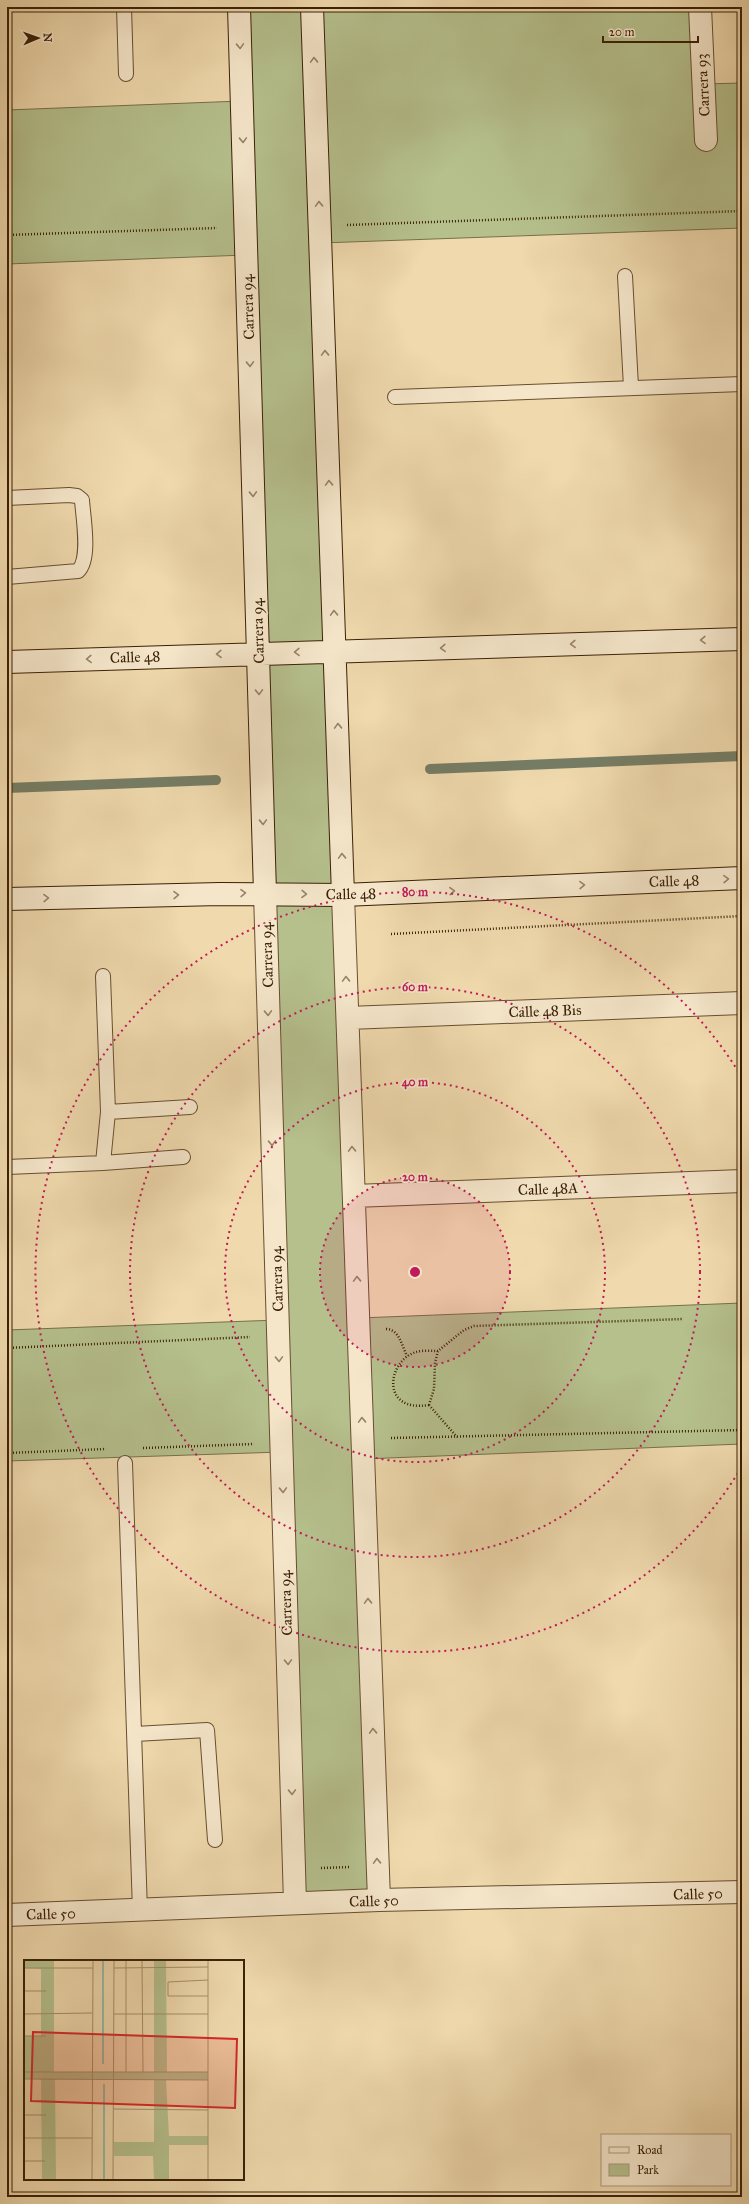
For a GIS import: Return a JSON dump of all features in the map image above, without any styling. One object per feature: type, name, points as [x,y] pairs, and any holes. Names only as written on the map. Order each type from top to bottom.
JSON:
[{"type":"street","name":"Carrera 94","points":[[239,7],[295,1903]]},
{"type":"street","points":[[312,7],[379,1900]]},
{"type":"street","name":"Carrera 93","points":[[700,7],[706,140]]},
{"type":"street","name":"Calle 48","points":[[7,662],[742,639]]},
{"type":"street","name":"Calle 48","points":[[7,899],[265,893],[344,895],[742,878]]},
{"type":"street","name":"Calle 48 Bis","points":[[348,1018],[742,1004]]},
{"type":"street","name":"Calle 48A","points":[[354,1196],[742,1181]]},
{"type":"street","name":"Calle 50","points":[[7,1915],[140,1911],[379,1900],[742,1892]]},
{"type":"lane","points":[[124,7],[126,74]]},
{"type":"lane","points":[[625,276],[631,387]]},
{"type":"lane","points":[[395,397],[742,384]]},
{"type":"lane","points":[[7,498],[77,496],[82,500],[85,555],[83,566],[78,571],[7,577]]},
{"type":"lane","points":[[103,976],[108,1112],[103,1163]]},
{"type":"lane","points":[[108,1112],[190,1106]]},
{"type":"lane","points":[[7,1167],[103,1163],[183,1157]]},
{"type":"lane","points":[[125,1463],[140,1911]]},
{"type":"lane","points":[[135,1734],[207,1730],[215,1840]]},
{"type":"path","points":[[320,226],[742,211]]},
{"type":"path","points":[[7,235],[246,227]]},
{"type":"path","points":[[391,934],[742,916]]},
{"type":"path","points":[[429,1405],[434,1388],[435,1363],[438,1351],[464,1330],[484,1325],[683,1319]]},
{"type":"path","points":[[7,1348],[278,1336]]},
{"type":"path","points":[[429,1405],[413,1407],[403,1403],[394,1394],[394,1380],[400,1363],[407,1356],[422,1351],[438,1351]]},
{"type":"path","points":[[429,1405],[457,1437]]},
{"type":"path","points":[[362,1439],[742,1430]]},
{"type":"path","points":[[294,1869],[377,1866]]},
{"type":"green space","points":[[239,7],[700,7],[703,84],[742,83],[742,228],[321,243],[359,1318],[742,1303],[742,1444],[363,1459],[379,1900],[295,1903],[282,1452],[7,1461],[7,1330],[278,1320],[246,255],[7,264],[7,110],[241,101]]},
{"type":"waterway","points":[[430,769],[742,756]]},
{"type":"waterway","points":[[7,788],[216,780]]}]
